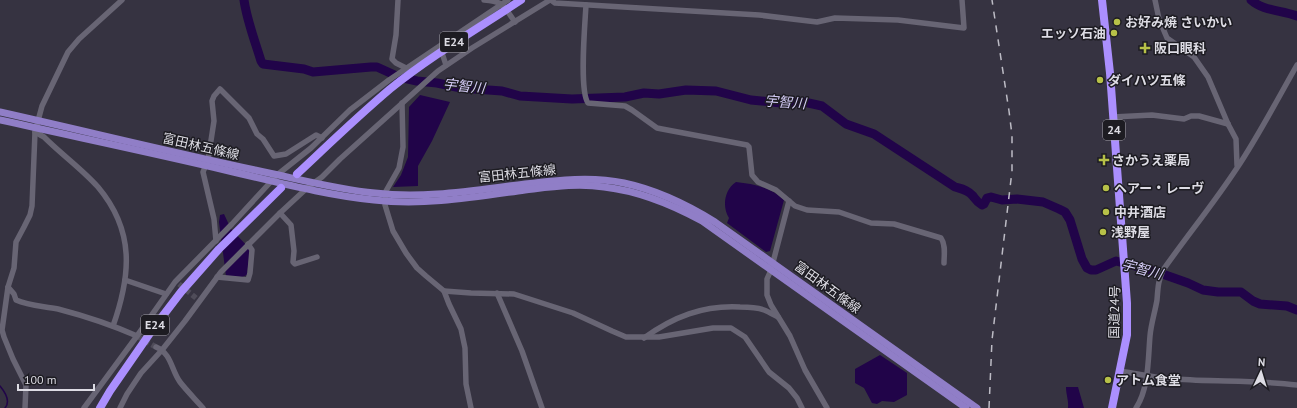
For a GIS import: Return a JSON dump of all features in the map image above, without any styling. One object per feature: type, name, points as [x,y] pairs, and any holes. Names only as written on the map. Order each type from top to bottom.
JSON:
[{"type":"highway","name":"E24","points":[[297,174],[390,89],[449,46],[521,0]]},
{"type":"highway","name":"国道24号","points":[[1102,0],[1113,117],[1127,304],[1126,335],[1112,408]]},
{"type":"highway","name":"E24","points":[[100,408],[110,390],[155,326],[218,245],[235,228],[281,188]]},
{"type":"main road","name":"富田林五條線","points":[[0,112],[38,120],[207,163],[271,181],[340,195],[452,200],[577,185],[602,186],[644,194],[686,212],[772,266],[977,408]]},
{"type":"main road","name":"富田林五條線","points":[[0,120],[35,130],[315,182],[375,197]]},
{"type":"main road","name":"富田林五條線","points":[[772,266],[966,408]]},
{"type":"street","points":[[25,408],[26,385],[13,359],[2,330],[8,287],[14,268],[16,242],[27,221],[32,206],[35,130],[42,106],[68,52],[79,39],[122,0]]},
{"type":"street","points":[[398,0],[396,35],[392,59],[396,63],[406,68]]},
{"type":"street","points":[[484,0],[496,1],[502,4],[515,22]]},
{"type":"street","points":[[235,228],[271,181],[322,138],[350,110],[389,80],[439,45],[508,0]]},
{"type":"street","points":[[120,408],[127,394],[141,373],[162,350],[198,299],[248,244],[280,213],[438,71],[550,0],[555,3],[759,15],[817,22],[835,18],[898,20],[964,28],[962,0]]},
{"type":"street","points":[[1155,0],[1159,19],[1167,38],[1194,57],[1208,77],[1236,139],[1238,156],[1237,167]]},
{"type":"street","points":[[586,5],[584,94],[588,103],[625,106],[657,128],[747,145],[749,147],[752,175],[758,182],[776,190],[795,206],[806,210],[839,212],[871,223],[894,224],[942,238],[945,248],[944,263]]},
{"type":"street","points":[[439,45],[446,65]]},
{"type":"street","points":[[1136,408],[1143,391],[1146,376],[1150,334],[1157,300],[1158,281],[1163,270],[1220,193],[1237,167],[1297,65]]},
{"type":"street","points":[[84,408],[166,294],[218,245],[214,219],[203,172],[207,163],[214,121],[212,101],[220,88],[232,103],[249,118],[257,134],[263,139],[274,156],[286,154],[316,135],[322,138]]},
{"type":"street","points":[[402,103],[403,147],[399,168],[386,192],[385,205],[394,231],[406,253],[417,268],[444,291],[461,329],[465,348],[466,384],[471,408]]},
{"type":"street","points":[[1113,117],[1152,115],[1184,119],[1191,116],[1199,116],[1228,124]]},
{"type":"street","points":[[35,130],[85,175],[107,199],[118,219],[126,246],[125,280],[120,305],[113,326]]},
{"type":"street","points":[[789,201],[772,266],[767,279],[767,294],[771,304],[790,336],[805,370],[827,408]]},
{"type":"street","points":[[280,213],[292,225],[294,251],[293,262],[295,264],[316,257]]},
{"type":"street","points":[[219,275],[248,280],[252,250],[248,244]]},
{"type":"street","points":[[125,280],[166,294]]},
{"type":"street","points":[[8,287],[14,294],[16,300],[24,304],[57,309],[113,326],[137,336]]},
{"type":"street","points":[[444,291],[514,294],[566,310],[626,337],[659,337],[714,328],[731,328],[745,336],[769,372],[789,388],[797,398],[802,408]]},
{"type":"street","points":[[497,293],[522,351],[542,408]]},
{"type":"street","points":[[644,338],[673,320],[703,309],[718,307],[751,307],[764,310],[779,317]]},
{"type":"street","points":[[156,347],[162,350],[168,357],[180,381],[204,408]]},
{"type":"street","points":[[1120,371],[1174,379],[1267,382],[1297,385]]},
{"type":"shaded area","points":[[420,95],[450,102],[432,141],[418,166],[418,186],[393,187],[401,175],[408,157],[409,107]]},
{"type":"shaded area","points":[[736,182],[762,187],[773,192],[784,200],[770,251],[766,252],[727,223],[729,218],[725,209],[725,199],[729,189]]},
{"type":"shaded area","points":[[224,214],[231,229],[250,249],[247,275],[242,277],[226,276],[219,222],[220,215]]},
{"type":"shaded area","points":[[880,355],[907,373],[907,395],[894,402],[882,401],[877,404],[872,403],[864,388],[855,383],[855,369]]},
{"type":"shaded area","points":[[1066,387],[1078,387],[1084,408],[1068,408]]},
{"type":"waterway","name":"宇智川","points":[[244,0],[251,31],[263,64],[304,69],[313,72],[377,67],[399,77],[417,81],[461,88],[502,91],[520,96],[572,99],[625,97],[644,93],[659,94],[686,90],[716,91],[751,100],[781,103],[804,102],[822,106],[846,124],[874,134],[955,187],[969,192],[982,205],[987,198],[991,197],[1002,200],[1017,199],[1043,202],[1065,212],[1070,220],[1082,259],[1087,268],[1091,270],[1096,270],[1116,261],[1154,271],[1203,290],[1218,292],[1241,292],[1253,301],[1260,304],[1287,306],[1297,310]]},
{"type":"waterway","points":[[1251,0],[1261,6],[1297,16]]},
{"type":"waterway","points":[[0,386],[7,400],[7,405],[5,408]]},
{"type":"tunnel","points":[[179,284],[196,298]]},
{"type":"tunnel","points":[[137,336],[156,347]]},
{"type":"railway","points":[[989,408],[992,340],[1012,171],[1012,135],[992,0]]},
{"type":"place","name":"お好み焼 さいかい","points":[[1117,22]]},
{"type":"place","name":"エッソ石油","points":[[1114,33]]},
{"type":"place","name":"阪口眼科","points":[[1145,48]]},
{"type":"place","name":"ダイハツ五條","points":[[1100,80]]},
{"type":"place","name":"さかうえ薬局","points":[[1104,160]]},
{"type":"place","name":"ヘアー・レーヴ","points":[[1106,188]]},
{"type":"place","name":"中井酒店","points":[[1106,212]]},
{"type":"place","name":"浅野屋","points":[[1103,232]]},
{"type":"place","name":"アトム食堂","points":[[1108,380]]}]
